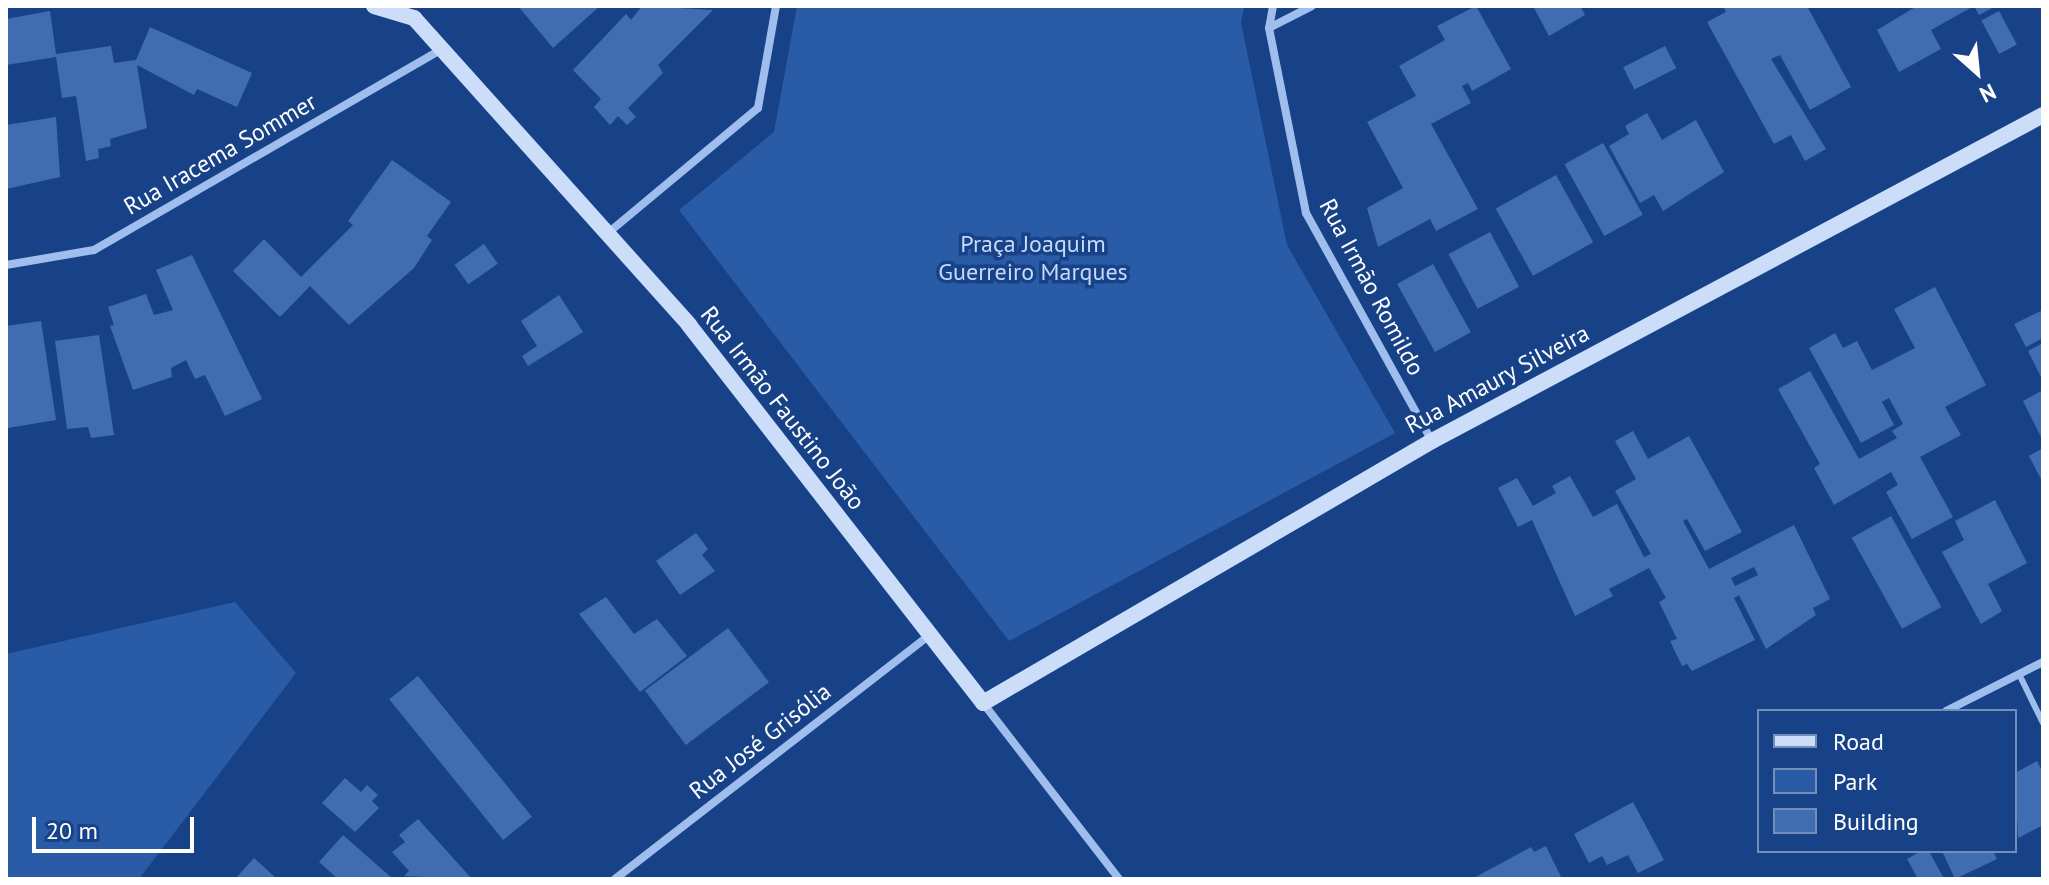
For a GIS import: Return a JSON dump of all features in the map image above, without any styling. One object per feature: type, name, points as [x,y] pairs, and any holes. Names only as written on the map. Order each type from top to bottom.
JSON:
[{"type":"street","name":"Rua Irmão Faustino João","points":[[374,6],[408,12],[689,325],[1119,879]]},
{"type":"street","points":[[608,233],[758,108],[776,6]]},
{"type":"street","name":"Rua Irmão Romildo","points":[[1273,6],[1269,28],[1306,213],[1432,441]]},
{"type":"street","points":[[1269,28],[1312,6]]},
{"type":"street","name":"Rua Iracema Sommer","points":[[6,265],[94,250],[443,48]]},
{"type":"street","name":"Rua Amaury Silveira","points":[[983,703],[1432,441],[2043,115]]},
{"type":"street","name":"Rua José Grisólia","points":[[615,879],[930,635]]},
{"type":"street","points":[[1950,709],[2043,662]]},
{"type":"lane","points":[[2019,674],[2043,723]]},
{"type":"green space","name":"Praça Joaquim Guerreiro Marques","points":[[797,6],[1244,6],[1241,23],[1287,245],[1395,433],[1009,641],[679,210],[774,132]]},
{"type":"green space","points":[[235,602],[296,673],[139,879],[6,879],[6,654]]},
{"type":"building","points":[[518,6],[600,6],[553,48]]},
{"type":"building","points":[[642,6],[713,10],[658,65],[663,73],[628,108],[636,117],[627,125],[618,116],[610,125],[594,107],[601,99],[573,70],[626,14],[631,20]]},
{"type":"building","points":[[1476,6],[1511,69],[1472,91],[1468,83],[1462,86],[1471,103],[1431,124],[1478,209],[1436,231],[1430,219],[1378,247],[1367,208],[1403,188],[1367,122],[1416,96],[1399,66],[1445,40],[1437,26]]},
{"type":"building","points":[[1533,6],[1580,6],[1585,15],[1549,36]]},
{"type":"building","points":[[1723,6],[1807,6],[1851,87],[1810,110],[1780,55],[1771,59],[1826,149],[1805,161],[1791,135],[1774,144],[1707,22],[1726,12]]},
{"type":"building","points":[[1917,6],[1974,6],[1931,30],[1941,49],[1899,72],[1877,30]]},
{"type":"building","points":[[1974,6],[1996,6],[1979,15]]},
{"type":"building","points":[[50,11],[56,54],[111,46],[114,63],[136,60],[150,27],[252,73],[237,107],[197,89],[194,95],[137,65],[147,128],[110,139],[111,146],[98,149],[99,158],[86,161],[76,96],[62,98],[56,57],[6,65],[6,19]]},
{"type":"building","points":[[1999,11],[2017,45],[1999,54],[1981,20]]},
{"type":"building","points":[[1665,46],[1676,68],[1634,90],[1623,67]]},
{"type":"building","points":[[1647,113],[1662,140],[1696,120],[1724,172],[1663,211],[1654,195],[1640,203],[1609,146],[1629,134],[1625,126]]},
{"type":"building","points":[[56,117],[60,177],[6,189],[6,125]]},
{"type":"building","points":[[1603,143],[1643,215],[1604,236],[1565,164]]},
{"type":"building","points":[[392,160],[451,202],[427,236],[432,240],[414,268],[349,325],[310,286],[280,317],[233,271],[264,239],[301,277],[353,225],[348,221]]},
{"type":"building","points":[[1556,175],[1593,242],[1533,276],[1496,208]]},
{"type":"building","points":[[1490,232],[1519,287],[1478,309],[1449,254]]},
{"type":"building","points":[[484,244],[498,264],[468,284],[455,265]]},
{"type":"building","points":[[192,255],[262,399],[225,416],[205,375],[195,379],[186,360],[171,368],[172,377],[133,390],[110,326],[114,325],[108,307],[146,294],[154,315],[173,310],[156,270]]},
{"type":"building","points":[[1433,264],[1471,332],[1435,352],[1397,284]]},
{"type":"building","points":[[1935,287],[1986,385],[1945,407],[1961,435],[1920,457],[1953,517],[1912,539],[1886,492],[1898,485],[1891,472],[1834,505],[1814,468],[1820,464],[1778,389],[1810,371],[1859,459],[1897,438],[1892,431],[1903,424],[1889,398],[1882,402],[1894,425],[1861,443],[1809,348],[1835,333],[1843,348],[1857,341],[1872,370],[1915,348],[1894,309]]},
{"type":"building","points":[[559,295],[583,332],[528,366],[522,356],[537,346],[521,321]]},
{"type":"building","points":[[2043,310],[2043,338],[2026,347],[2014,324]]},
{"type":"building","points":[[41,321],[56,420],[8,428],[6,326]]},
{"type":"building","points":[[99,335],[114,435],[91,438],[88,427],[67,429],[55,341]]},
{"type":"building","points":[[2043,343],[2043,381],[2028,351]]},
{"type":"building","points":[[2043,390],[2043,441],[2023,401]]},
{"type":"building","points":[[1633,431],[1648,459],[1689,436],[1742,532],[1705,551],[1687,519],[1683,521],[1709,569],[1794,525],[1830,599],[1813,608],[1816,615],[1766,649],[1739,595],[1734,598],[1755,640],[1692,671],[1687,664],[1682,666],[1670,641],[1677,639],[1659,602],[1666,598],[1649,568],[1609,589],[1613,596],[1575,616],[1532,520],[1518,527],[1498,488],[1517,478],[1533,506],[1556,493],[1552,486],[1570,476],[1593,517],[1617,504],[1644,557],[1651,554],[1615,491],[1636,479],[1615,441]],"holes":[[[1754,567],[1758,575],[1735,586],[1731,578]]]},
{"type":"building","points":[[2043,448],[2043,483],[2029,456]]},
{"type":"building","points":[[1995,500],[2027,563],[1988,584],[2002,611],[1981,624],[1942,552],[1964,540],[1955,521]]},
{"type":"building","points":[[1891,516],[1941,607],[1902,629],[1852,538]]},
{"type":"building","points":[[696,533],[708,549],[702,555],[715,571],[680,595],[656,561]]},
{"type":"building","points":[[606,597],[634,634],[657,619],[687,656],[640,692],[579,614]]},
{"type":"building","points":[[728,628],[769,682],[686,745],[645,691]]},
{"type":"building","points":[[418,676],[532,817],[503,840],[389,699]]},
{"type":"building","points":[[2037,761],[2043,773],[2043,825],[2018,838],[2017,816],[2017,772]]},
{"type":"building","points":[[345,778],[361,792],[367,785],[378,795],[372,801],[379,808],[355,832],[322,803]]},
{"type":"building","points":[[1633,802],[1664,860],[1638,873],[1628,855],[1607,865],[1602,856],[1589,863],[1574,834]]},
{"type":"building","points":[[418,819],[472,879],[404,876],[409,871],[392,852],[405,842],[399,835]]},
{"type":"building","points":[[343,835],[393,879],[338,879],[319,862]]},
{"type":"building","points":[[1546,846],[1562,879],[1472,879],[1531,847],[1534,852]]},
{"type":"building","points":[[1918,853],[1930,853],[1944,879],[1918,879],[1907,859]]},
{"type":"building","points":[[1943,853],[1994,853],[1997,859],[1955,879]]},
{"type":"building","points":[[254,858],[277,879],[235,879]]}]
